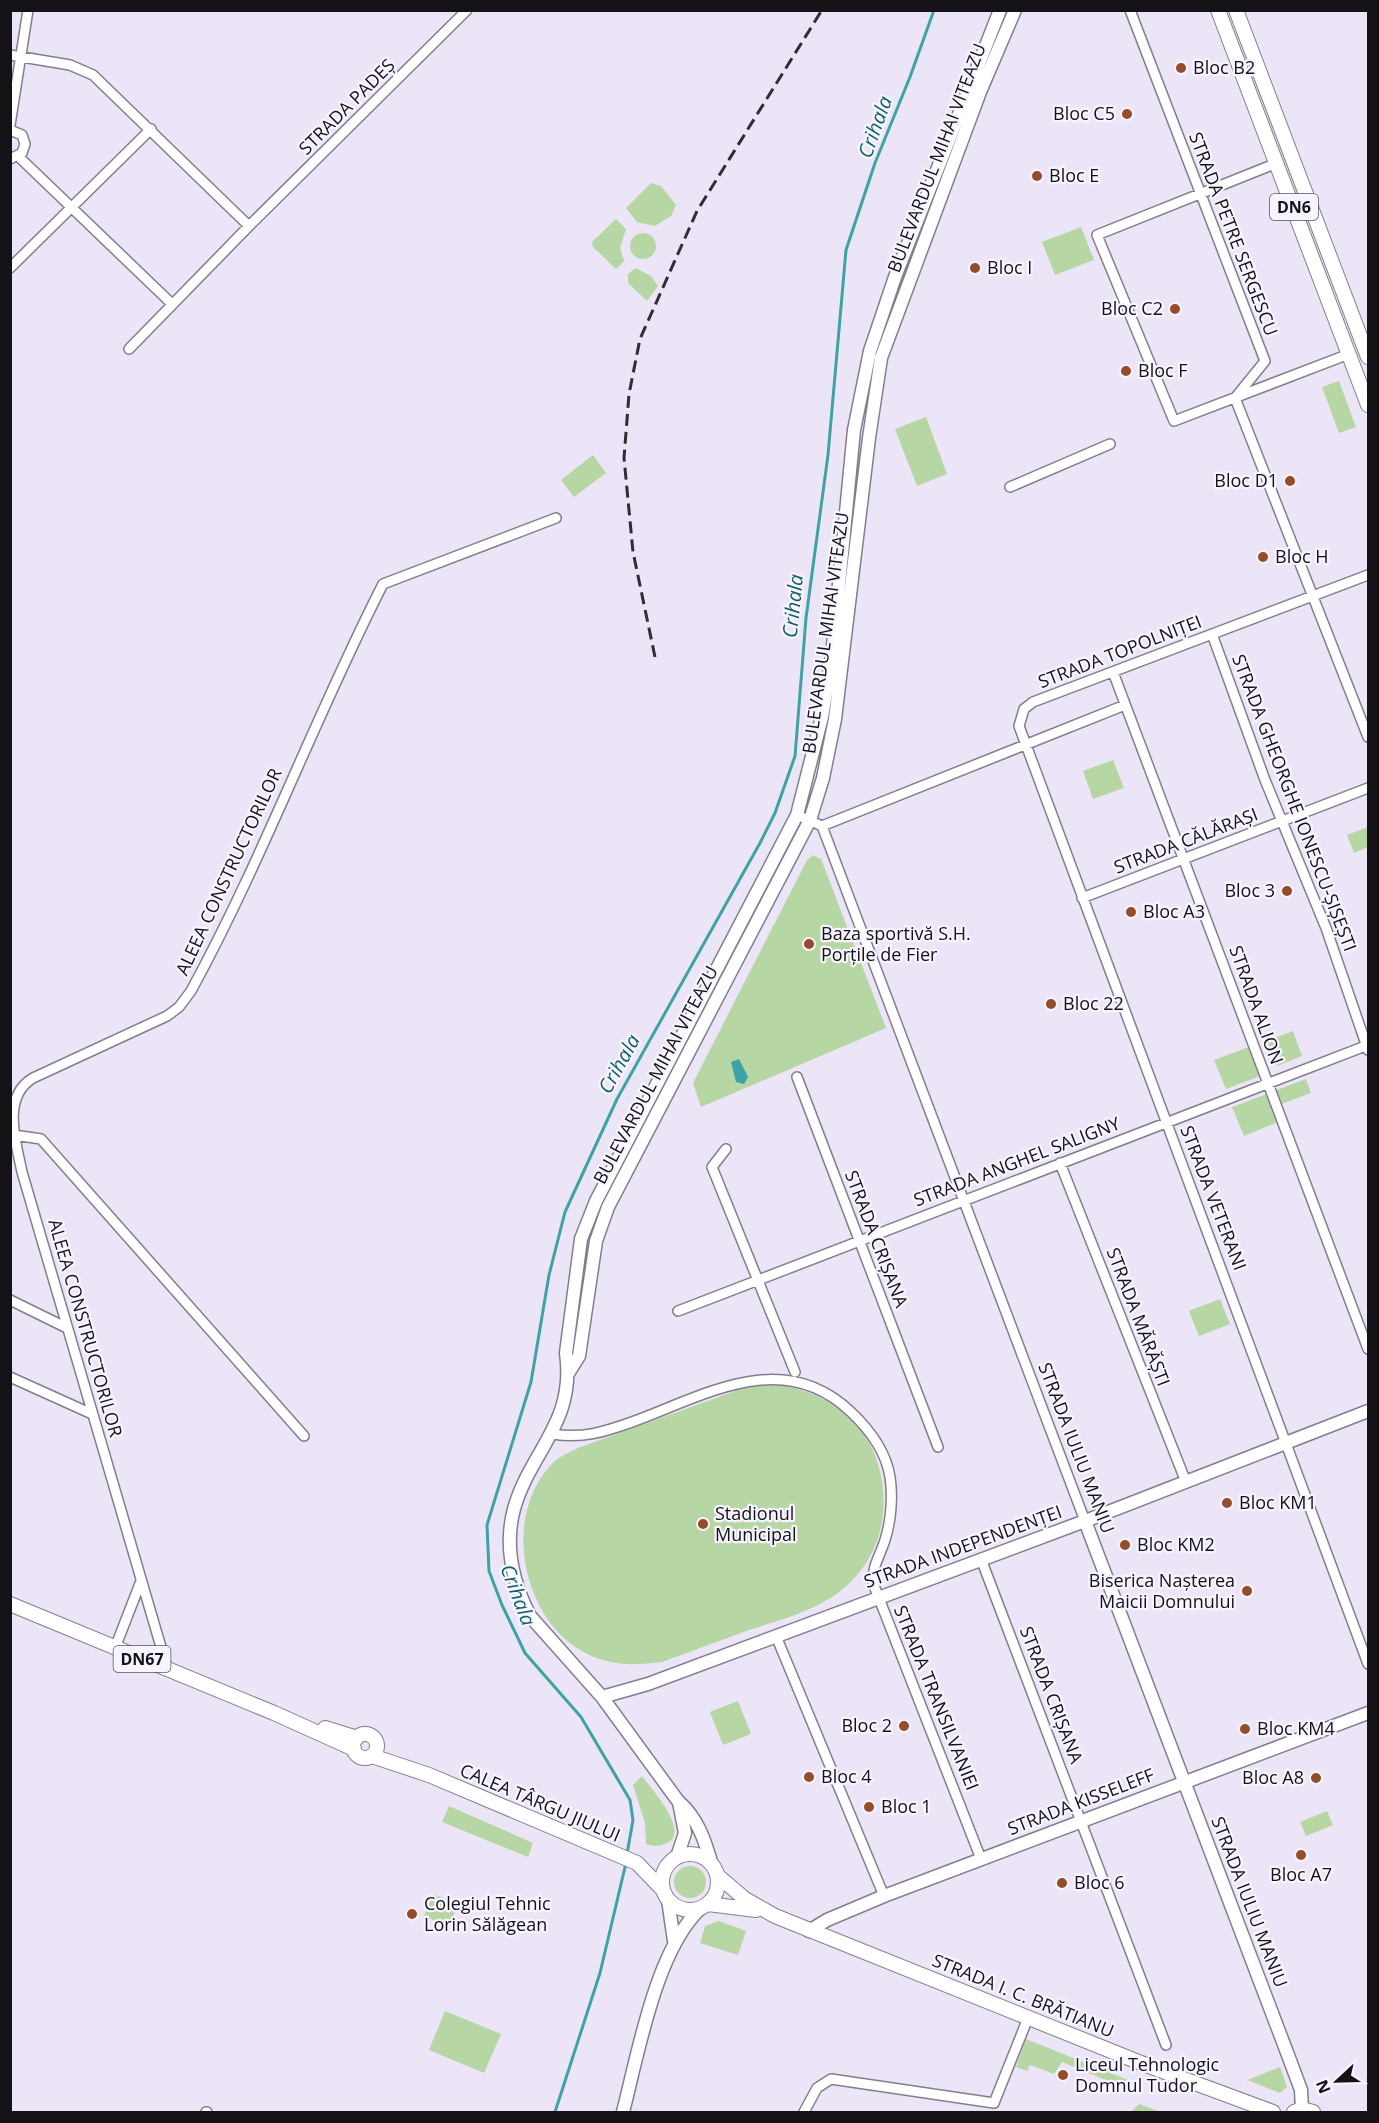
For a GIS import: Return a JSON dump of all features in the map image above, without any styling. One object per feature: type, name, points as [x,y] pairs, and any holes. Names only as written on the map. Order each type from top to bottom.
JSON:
[{"type":"main road","name":"BULEVARDUL MIHAI VITEAZU","points":[[997,37],[1000,10]]},
{"type":"main road","name":"BULEVARDUL MIHAI VITEAZU","points":[[715,1870],[694,1819],[678,1801],[602,1697],[530,1616],[519,1592],[512,1564],[510,1526],[515,1506],[553,1434],[569,1372],[579,1356],[596,1241],[608,1206],[810,820],[823,778],[836,719],[853,440],[865,374],[895,277],[923,226],[997,37],[1015,10]]},
{"type":"main road","name":"DN6","points":[[1218,10],[1368,405]]},
{"type":"main road","name":"DN6","points":[[1236,10],[1368,357]]},
{"type":"main road","name":"BULEVARDUL MIHAI VITEAZU","points":[[569,1372],[566,1353],[581,1239],[596,1201],[797,815],[822,717],[846,580]]},
{"type":"main road","name":"STRADA INDEPENDENȚEI","points":[[602,1697],[648,1684],[1085,1521],[1368,1411]]},
{"type":"main road","name":"STRADA IULIU MANIU","points":[[1085,1521],[1295,2072],[1301,2090],[1303,2111]]},
{"type":"main road","name":"DN67","points":[[10,1604],[168,1671],[355,1744],[361,1757],[374,1751],[369,1736],[355,1744]]},
{"type":"main road","name":"STRADA KISSELEFF","points":[[809,1931],[827,1920],[884,1896],[1368,1713]]},
{"type":"main road","name":"CALEA TÂRGU JIULUI","points":[[374,1751],[637,1863],[665,1895]]},
{"type":"main road","name":"BULEVARDUL MIHAI VITEAZU","points":[[676,1858],[685,1833],[678,1801]]},
{"type":"main road","points":[[622,2112],[654,1997],[675,1941],[685,1924],[717,1891],[715,1870],[696,1855],[676,1858],[663,1873],[665,1895],[675,1941]]},
{"type":"main road","name":"CALEA TÂRGU JIULUI","points":[[637,1863],[676,1858]]},
{"type":"main road","name":"STRADA I. C. BRĂTIANU","points":[[715,1870],[761,1911]]},
{"type":"main road","points":[[665,1895],[683,1910],[704,1906]]},
{"type":"main road","name":"STRADA I. C. BRĂTIANU","points":[[704,1906],[761,1911],[1028,2018],[1273,2112]]},
{"type":"street","points":[[28,10],[10,127],[19,132],[24,139],[25,148],[15,158],[72,208],[172,304]]},
{"type":"street","name":"STRADA PADEȘ","points":[[129,349],[249,226],[467,10]]},
{"type":"street","name":"STRADA PETRE SERGESCU","points":[[1130,10],[1265,361],[1235,398]]},
{"type":"street","points":[[10,55],[81,68],[93,75],[249,226]]},
{"type":"street","points":[[10,268],[151,129]]},
{"type":"street","points":[[1277,163],[1097,235],[1174,421],[1349,354]]},
{"type":"street","points":[[1235,398],[1368,737]]},
{"type":"street","points":[[1010,487],[1110,444]]},
{"type":"street","name":"ALEEA CONSTRUCTORILOR","points":[[168,1671],[22,1172],[14,1135],[15,1104],[24,1083],[167,1016],[191,991],[247,876],[352,644],[383,584],[556,518]]},
{"type":"street","name":"STRADA TOPOLNIȚEI","points":[[1025,744],[1019,726],[1024,709],[1032,702],[1368,575]]},
{"type":"street","name":"STRADA GHEORGHE IONESCU-ȘIȘEȘTI","points":[[1212,634],[1265,780],[1326,928],[1368,1047]]},
{"type":"street","name":"STRADA ALION","points":[[1113,672],[1368,1349]]},
{"type":"street","points":[[797,815],[822,826],[1125,705]]},
{"type":"street","name":"STRADA VETERANI","points":[[1025,744],[1288,1442],[1368,1664]]},
{"type":"street","name":"STRADA CĂLĂRAȘI","points":[[1082,898],[1368,788]]},
{"type":"street","name":"STRADA IULIU MANIU","points":[[822,826],[1085,1521]]},
{"type":"street","name":"STRADA ANGHEL SALIGNY","points":[[678,1311],[1368,1047]]},
{"type":"street","name":"STRADA CRIȘANA","points":[[796,1077],[938,1448]]},
{"type":"street","points":[[14,1135],[41,1138],[304,1436]]},
{"type":"street","points":[[726,1149],[712,1167],[795,1372]]},
{"type":"street","name":"STRADA MĂRĂȘTI","points":[[1060,1163],[1186,1482]]},
{"type":"street","points":[[10,1300],[67,1328]]},
{"type":"street","points":[[10,1377],[92,1414]]},
{"type":"street","name":"STRADA TRANSILVANIEI","points":[[553,1434],[570,1437],[597,1434],[740,1383],[766,1378],[798,1381],[813,1386],[838,1399],[856,1416],[877,1445],[890,1476],[889,1521],[885,1542],[873,1572],[878,1598],[981,1859]]},
{"type":"street","name":"STRADA CRIȘANA","points":[[981,1559],[1166,2045]]},
{"type":"street","points":[[115,1648],[141,1581]]},
{"type":"street","points":[[776,1636],[884,1896]]},
{"type":"street","points":[[804,2112],[820,2084],[831,2079],[994,2103],[1028,2018]]},
{"type":"shaded area","points":[[651,183],[661,186],[676,205],[671,216],[655,226],[637,222],[626,208]]},
{"type":"shaded area","points":[[616,219],[626,229],[620,248],[624,261],[616,269],[593,247],[592,242]]},
{"type":"shaded area","points":[[1081,227],[1094,260],[1055,275],[1042,242]]},
{"type":"shaded area","points":[[643,233],[652,237],[656,246],[652,255],[643,259],[634,255],[630,246],[634,237]]},
{"type":"shaded area","points":[[636,268],[651,276],[658,286],[647,301],[628,283],[628,274]]},
{"type":"shaded area","points":[[1339,381],[1356,427],[1339,433],[1322,387]]},
{"type":"shaded area","points":[[926,417],[947,474],[917,486],[895,429]]},
{"type":"shaded area","points":[[593,455],[606,473],[574,497],[561,480]]},
{"type":"shaded area","points":[[1113,760],[1124,788],[1093,799],[1083,771]]},
{"type":"shaded area","points":[[1368,827],[1368,847],[1354,853],[1347,835]]},
{"type":"shaded area","name":"Baza sportivă S.H. Porțile de Fier","points":[[813,855],[821,859],[886,1028],[701,1107],[693,1083],[807,860]]},
{"type":"shaded area","points":[[1293,1031],[1302,1056],[1277,1066],[1267,1041]]},
{"type":"shaded area","points":[[1249,1047],[1260,1076],[1226,1089],[1214,1060]]},
{"type":"shaded area","points":[[739,1059],[748,1077],[744,1084],[736,1082],[731,1062]]},
{"type":"shaded area","points":[[1306,1079],[1311,1093],[1279,1105],[1274,1091]]},
{"type":"shaded area","points":[[1267,1094],[1278,1122],[1244,1136],[1232,1107]]},
{"type":"shaded area","points":[[1220,1299],[1230,1324],[1199,1336],[1189,1311]]},
{"type":"shaded area","name":"Stadionul Municipal","points":[[774,1384],[820,1397],[846,1414],[867,1438],[881,1476],[884,1498],[877,1541],[867,1561],[854,1578],[837,1594],[816,1606],[662,1662],[614,1663],[579,1649],[556,1630],[539,1605],[528,1576],[523,1545],[526,1514],[536,1486],[554,1462],[578,1448],[749,1386]]},
{"type":"shaded area","points":[[738,1701],[751,1734],[723,1745],[710,1712]]},
{"type":"shaded area","points":[[642,1776],[660,1799],[674,1828],[674,1836],[669,1842],[660,1846],[646,1844],[645,1823],[633,1785]]},
{"type":"shaded area","points":[[449,1806],[533,1843],[528,1857],[442,1822]]},
{"type":"shaded area","points":[[1327,1811],[1333,1825],[1306,1836],[1300,1822]]},
{"type":"shaded area","points":[[690,1866],[702,1870],[706,1882],[702,1894],[690,1898],[678,1894],[674,1882],[678,1870]]},
{"type":"shaded area","points":[[433,1894],[458,1904],[449,1926],[424,1916]]},
{"type":"shaded area","points":[[719,1921],[746,1931],[738,1955],[700,1943],[705,1926]]},
{"type":"shaded area","points":[[445,2011],[501,2034],[484,2073],[429,2050]]},
{"type":"shaded area","points":[[1026,2039],[1133,2082],[1130,2090],[1062,2062],[1054,2074],[1030,2065],[1027,2071],[1016,2067]]},
{"type":"shaded area","points":[[1280,2067],[1287,2087],[1280,2093],[1247,2080]]},
{"type":"shaded area","points":[[1139,2104],[1161,2112],[1131,2112]]},
{"type":"waterway","name":"Crihala","points":[[627,1854],[633,1820],[630,1800],[581,1717],[525,1653],[489,1571],[487,1525],[531,1382],[549,1275],[565,1212],[617,1099],[760,843],[775,813],[795,756],[806,618],[828,455],[846,250],[875,163],[934,10]]},
{"type":"waterway","name":"Crihala","points":[[555,2112],[600,1973],[626,1863]]},
{"type":"railway","points":[[655,657],[633,552],[624,458],[629,394],[640,339],[697,211],[822,10]]},
{"type":"place","name":"Bloc B2","points":[[1181,68]]},
{"type":"place","name":"Bloc C5","points":[[1127,114]]},
{"type":"place","name":"Bloc E","points":[[1037,176]]},
{"type":"place","name":"Bloc I","points":[[975,268]]},
{"type":"place","name":"Bloc C2","points":[[1175,309]]},
{"type":"place","name":"Bloc F","points":[[1126,371]]},
{"type":"place","name":"Bloc D1","points":[[1290,481]]},
{"type":"place","name":"Bloc H","points":[[1263,557]]},
{"type":"place","name":"Bloc 3","points":[[1287,891]]},
{"type":"place","name":"Bloc A3","points":[[1131,912]]},
{"type":"place","name":"Baza sportivă S.H. Porțile de Fier","points":[[809,944]]},
{"type":"place","name":"Bloc 22","points":[[1051,1004]]},
{"type":"place","name":"Bloc KM1","points":[[1227,1503]]},
{"type":"place","name":"Stadionul Municipal","points":[[703,1524]]},
{"type":"place","name":"Bloc KM2","points":[[1125,1545]]},
{"type":"place","name":"Biserica Nașterea Maicii Domnului","points":[[1247,1591]]},
{"type":"place","name":"Bloc 2","points":[[904,1726]]},
{"type":"place","name":"Bloc KM4","points":[[1245,1729]]},
{"type":"place","name":"Bloc 4","points":[[809,1777]]},
{"type":"place","name":"Bloc A8","points":[[1316,1778]]},
{"type":"place","name":"Bloc 1","points":[[869,1807]]},
{"type":"place","name":"Bloc A7","points":[[1301,1855]]},
{"type":"place","name":"Bloc 6","points":[[1062,1883]]},
{"type":"place","name":"Colegiul Tehnic Lorin Sălăgean","points":[[412,1914]]},
{"type":"place","name":"Liceul Tehnologic Domnul Tudor","points":[[1063,2075]]}]
